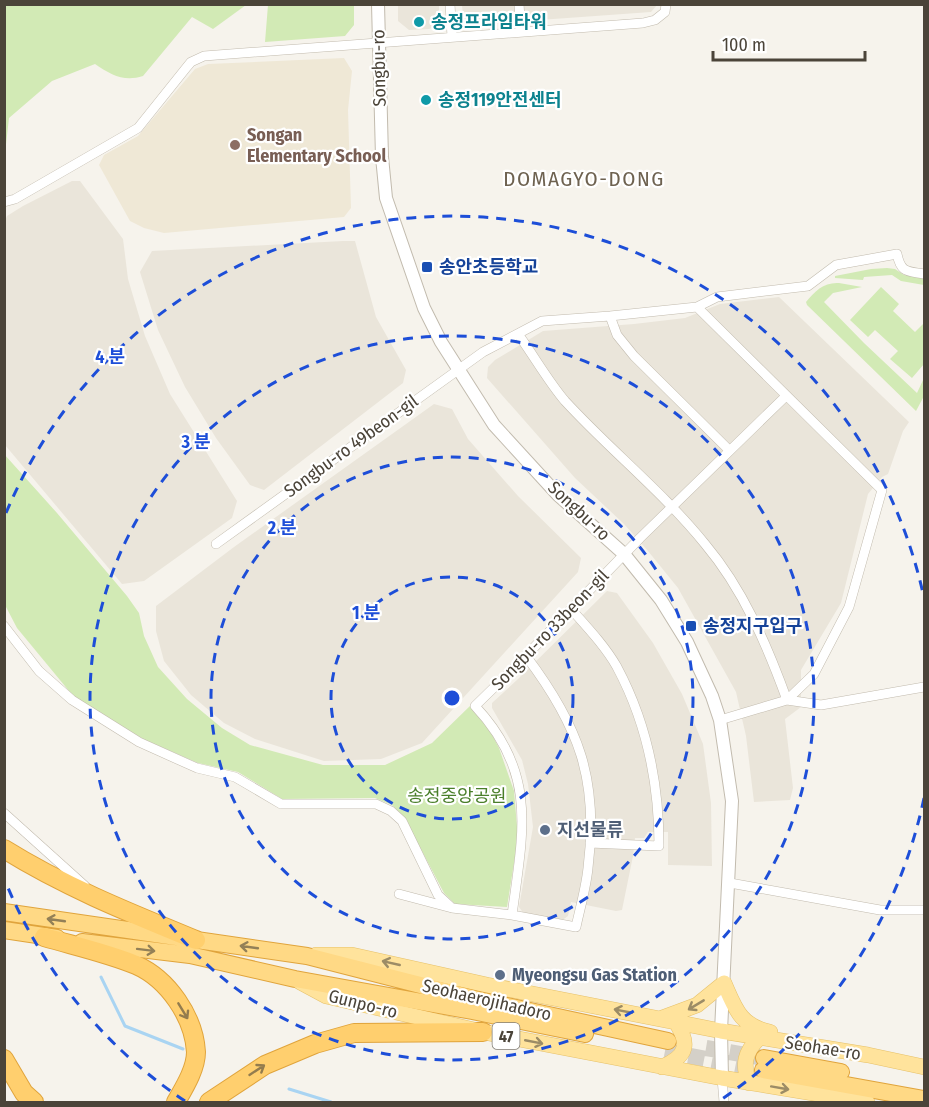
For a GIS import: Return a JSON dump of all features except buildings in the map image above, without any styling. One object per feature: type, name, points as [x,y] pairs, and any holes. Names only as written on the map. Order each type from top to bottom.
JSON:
[{"type":"highway","points":[[4,849],[35,869],[102,902],[196,939]]},
{"type":"highway","name":"47","points":[[4,912],[307,956]]},
{"type":"highway","name":"Gunpo-ro","points":[[4,930],[190,956],[295,980]]},
{"type":"highway","points":[[44,937],[138,966],[170,989],[189,1020],[196,1053],[189,1079],[176,1102]]},
{"type":"highway","name":"Seohaerojihadoro","points":[[307,956],[475,999],[665,1053]]},
{"type":"highway","name":"Seohaerojihadoro","points":[[295,980],[472,1011],[665,1053]]},
{"type":"highway","points":[[209,1102],[265,1065],[315,1044],[354,1033],[483,1032]]},
{"type":"highway","points":[[4,1059],[24,1093],[34,1102]]},
{"type":"highway","points":[[924,1088],[764,1064],[924,1099]]},
{"type":"highway","points":[[4,1082],[18,1102]]},
{"type":"main road","name":"47","points":[[307,956],[352,955],[487,985],[722,1031]]},
{"type":"main road","name":"Gunpo-ro","points":[[295,980],[326,996],[483,1032],[665,1053],[722,1078]]},
{"type":"main road","points":[[665,1053],[674,1062],[681,1055],[685,1044],[683,1033],[668,1020],[697,1005],[724,983],[734,1006],[746,1023],[759,1029],[838,1045],[868,1056]]},
{"type":"main road","name":"Seohae-ro","points":[[722,1031],[924,1067]]},
{"type":"main road","points":[[749,1083],[745,1071],[745,1057],[759,1038]]},
{"type":"main road","name":"47","points":[[722,1078],[867,1102]]},
{"type":"street","name":"Songbu-ro","points":[[378,4],[382,157],[386,198],[424,308],[458,370],[502,434],[558,495],[624,554],[661,600],[687,642],[712,696],[720,720],[732,801],[722,1078]]},
{"type":"street","points":[[450,4],[452,37]]},
{"type":"street","points":[[519,4],[521,32]]},
{"type":"street","points":[[4,202],[15,200],[138,128],[186,68],[197,59],[211,55],[643,23],[655,20],[665,12],[666,4]]},
{"type":"street","name":"Songbu-ro 49beon-gil","points":[[216,544],[483,352],[542,321],[697,307],[717,297],[808,286],[836,265],[897,254],[900,265],[905,271],[924,274]]},
{"type":"street","points":[[697,307],[882,490],[849,608],[814,674],[787,700]]},
{"type":"street","points":[[610,316],[617,335],[634,356],[729,450]]},
{"type":"street","points":[[518,334],[564,400],[672,506],[707,545],[737,588],[756,625],[787,700]]},
{"type":"street","name":"Songbu-ro 33beon-gil","points":[[512,915],[522,838],[521,789],[517,773],[506,749],[492,724],[475,706],[729,450],[789,399]]},
{"type":"street","points":[[571,609],[616,665],[643,729],[656,788],[659,846],[590,843]]},
{"type":"street","points":[[4,626],[39,671],[72,700],[139,742],[197,768],[235,777],[281,804],[376,804],[391,811],[402,821],[438,895],[452,909]]},
{"type":"street","points":[[399,894],[452,909],[512,915],[576,927],[588,871],[591,806],[587,780],[580,750],[570,723],[547,683],[526,656]]},
{"type":"street","points":[[720,720],[787,700],[822,705],[924,687]]},
{"type":"street","points":[[4,813],[102,902]]},
{"type":"street","points":[[730,883],[880,910],[924,910]]},
{"type":"street","points":[[722,1078],[724,1102]]},
{"type":"shaded area","points":[[398,5],[439,5],[439,21],[429,29],[409,30],[398,21]]},
{"type":"shaded area","points":[[462,5],[657,5],[651,12],[471,25],[463,17]]},
{"type":"shaded area","name":"Songan Elementary School","points":[[344,58],[352,71],[348,110],[351,208],[344,217],[164,233],[144,228],[130,221],[99,165],[104,155],[138,136],[195,69],[208,64]]},
{"type":"shaded area","points":[[72,181],[80,181],[123,239],[128,279],[145,336],[170,394],[237,501],[232,518],[144,581],[122,584],[5,445],[5,221],[7,216],[23,206]]},
{"type":"shaded area","points":[[355,241],[376,317],[406,370],[403,383],[264,490],[250,485],[216,438],[185,387],[158,330],[140,272],[152,251]]},
{"type":"shaded area","points":[[779,297],[909,422],[903,431],[888,474],[882,477],[868,494],[841,603],[801,670],[801,707],[785,719],[793,788],[790,800],[754,802],[746,736],[736,692],[678,588],[624,524],[575,478],[487,378],[488,367],[495,360],[543,331],[685,318],[720,304]]},
{"type":"shaded area","points":[[434,404],[452,409],[468,439],[518,496],[581,558],[578,572],[422,743],[381,759],[324,761],[255,739],[224,723],[191,695],[164,661],[156,631],[156,606],[234,547]]},
{"type":"shaded area","points":[[607,591],[617,593],[653,643],[682,694],[703,744],[711,803],[712,866],[668,865],[668,832],[648,832],[644,838],[635,838],[622,910],[616,911],[571,902],[568,916],[561,921],[524,914],[519,907],[533,827],[528,784],[522,760],[492,708],[492,703]]},
{"type":"green space","points":[[5,4],[246,5],[213,29],[192,17],[143,76],[124,78],[95,64],[52,81],[9,118],[5,153]]},
{"type":"green space","points":[[268,5],[354,5],[354,25],[345,36],[265,42]]},
{"type":"green space","points":[[871,269],[895,269],[904,275],[924,278],[924,285],[901,281],[892,275],[864,277],[863,280],[835,278],[835,276]]},
{"type":"green space","points":[[839,283],[862,287],[833,293],[824,302],[917,393],[924,378],[924,396],[916,411],[807,305],[806,302],[820,288]]},
{"type":"green space","points":[[881,287],[899,304],[893,311],[915,332],[923,324],[924,326],[924,364],[912,378],[890,359],[898,351],[875,330],[868,337],[850,320]]},
{"type":"green space","name":"송정중앙공원","points":[[4,454],[127,596],[139,613],[144,636],[158,667],[187,699],[222,728],[250,745],[323,765],[385,765],[432,743],[471,705],[487,725],[499,748],[514,791],[518,838],[507,907],[455,904],[444,893],[404,817],[392,805],[375,798],[282,799],[238,772],[198,763],[143,739],[74,697],[17,628],[5,605]]},
{"type":"waterway","points":[[101,977],[125,1026],[183,1049]]},
{"type":"waterway","points":[[289,1089],[331,1102]]},
{"type":"tunnel","points":[[706,1048],[764,1058]]},
{"type":"tunnel","points":[[665,1051],[763,1070]]},
{"type":"place","name":"송정프라임타워","points":[[419,22]]},
{"type":"place","name":"송정119안전센터","points":[[426,100]]},
{"type":"place","name":"Songan Elementary School","points":[[235,145]]},
{"type":"place","name":"송안초등학교","points":[[427,267]]},
{"type":"place","name":"송정지구입구","points":[[691,626]]},
{"type":"place","name":"지선물류","points":[[545,830]]},
{"type":"place","name":"Myeongsu Gas Station","points":[[500,975]]},
{"type":"district","name":"DOMAGYO-DONG","points":[[584,179]]}]
